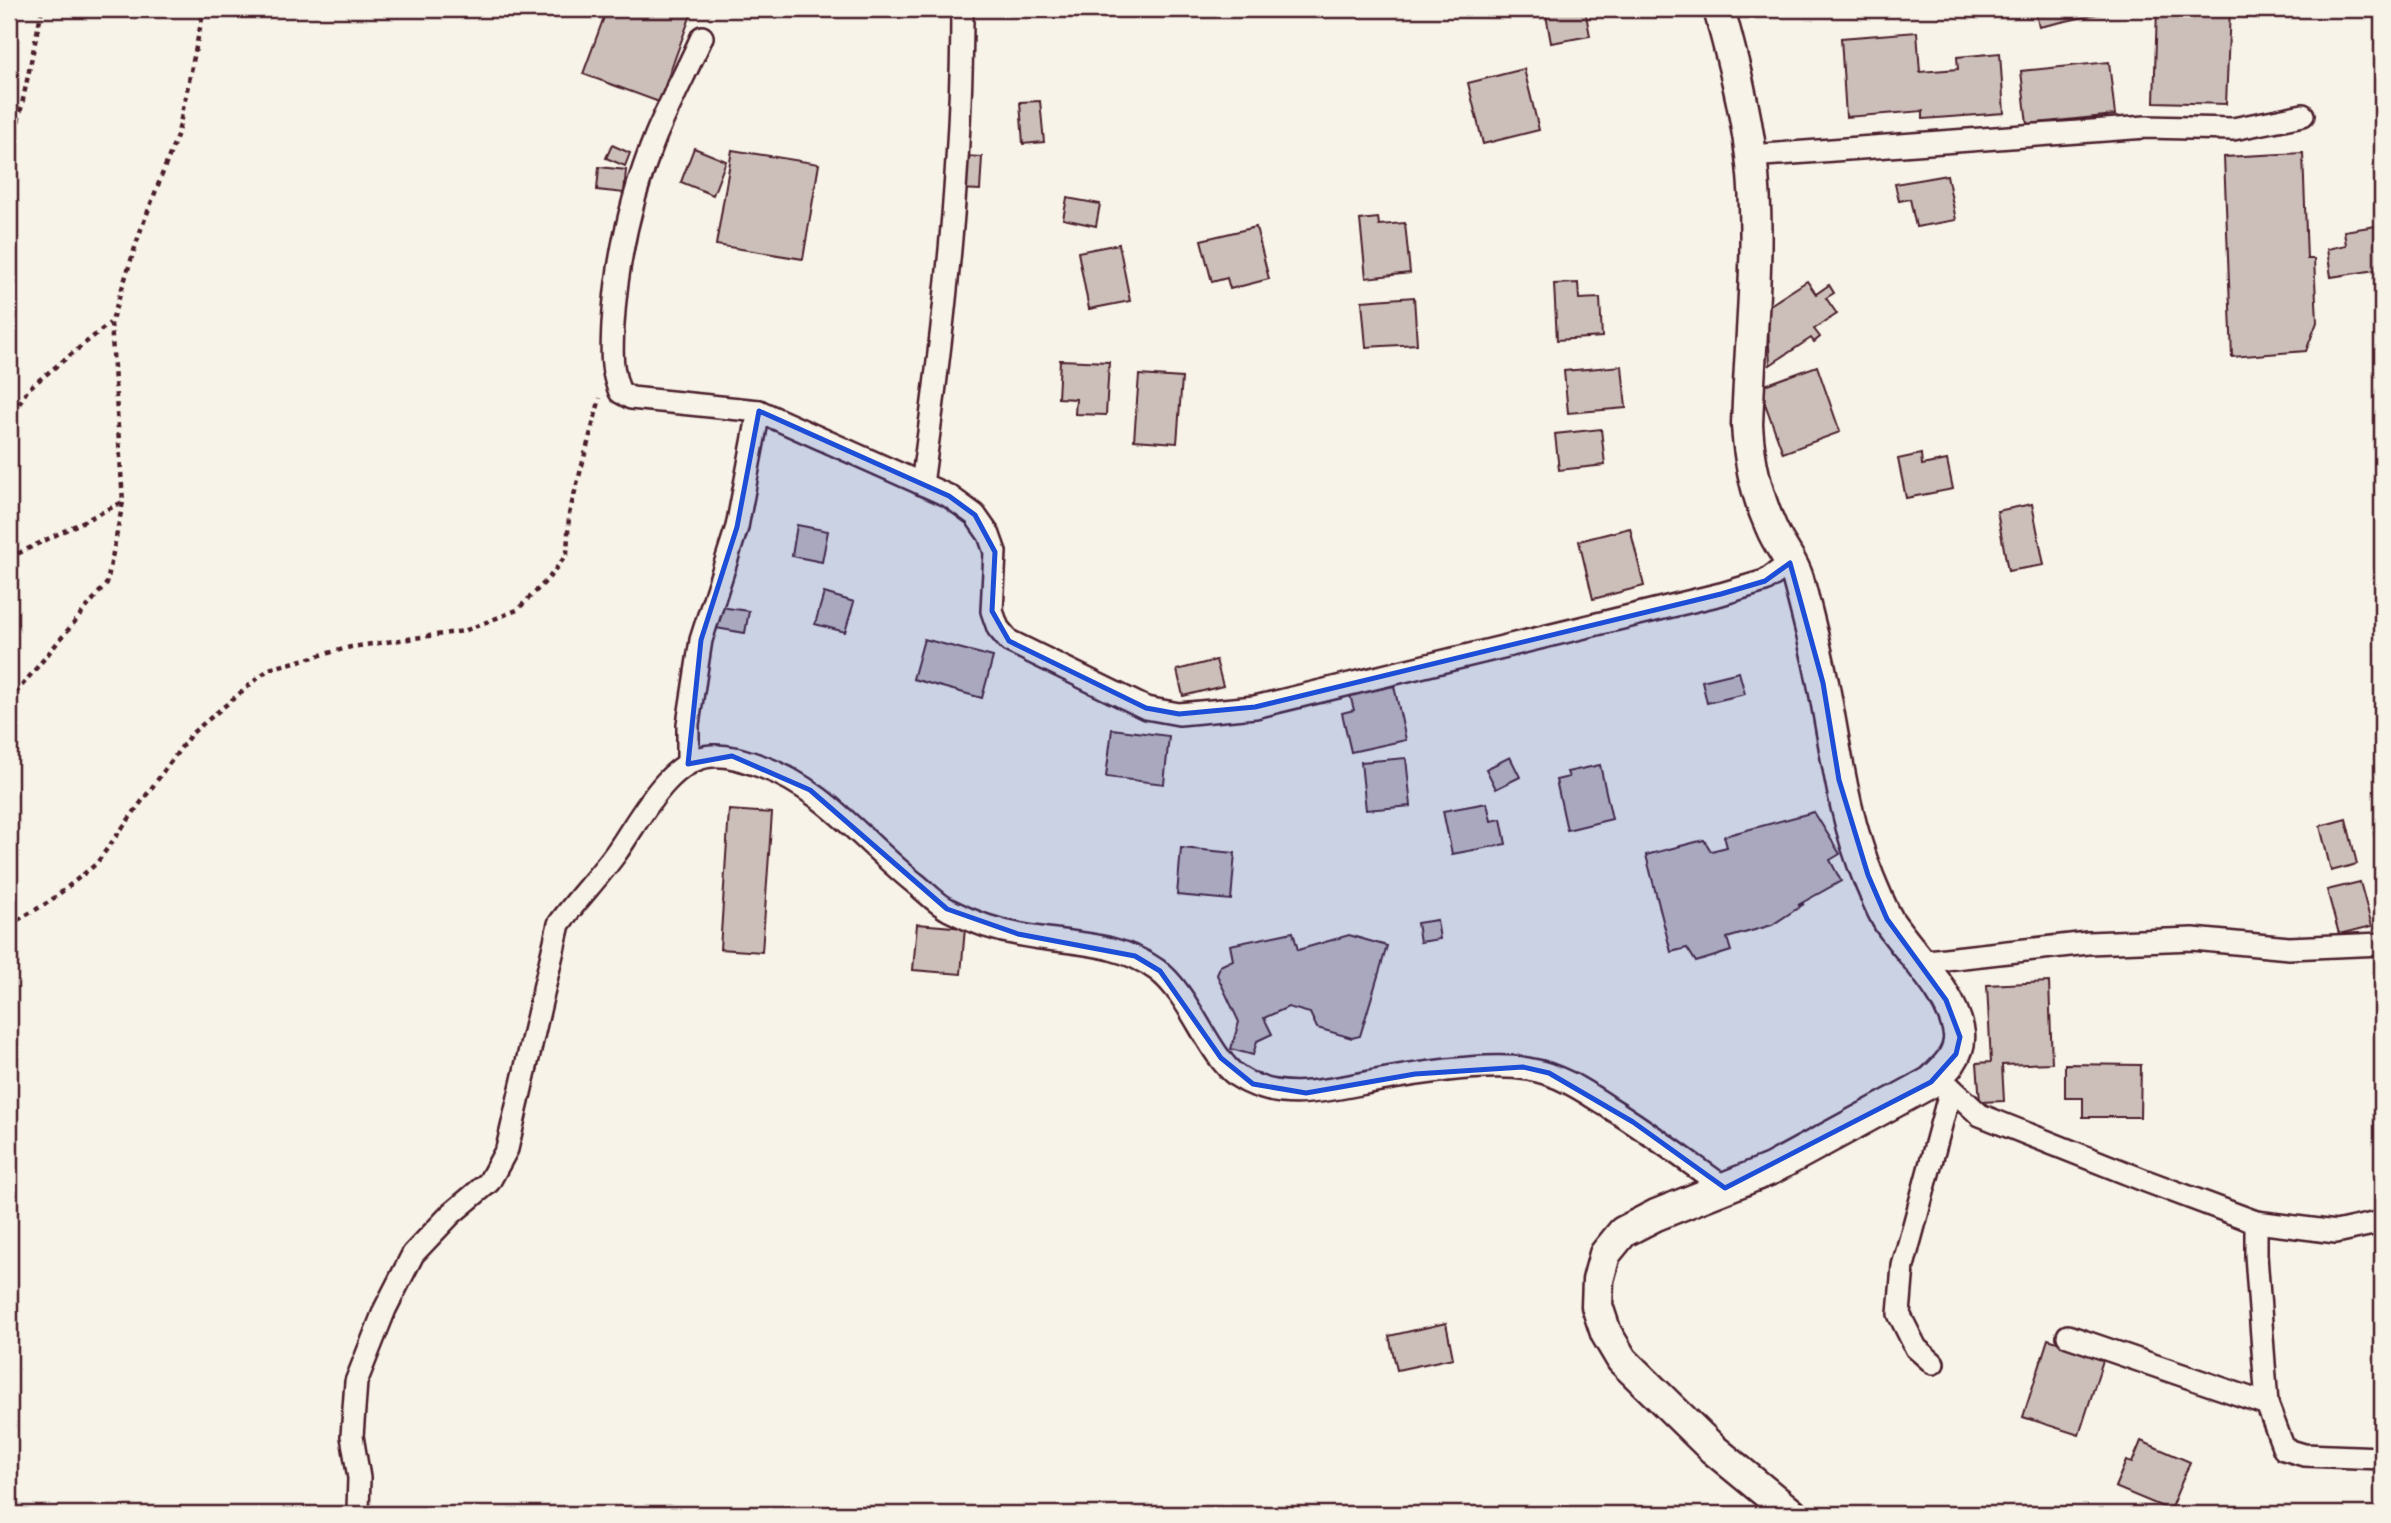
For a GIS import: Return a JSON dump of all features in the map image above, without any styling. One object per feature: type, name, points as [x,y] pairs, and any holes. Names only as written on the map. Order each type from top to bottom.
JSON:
[{"type":"street","points":[[922,484],[943,333],[953,223],[962,69],[962,9]]},
{"type":"street","points":[[1719,9],[1735,68],[1751,156],[1755,231],[1747,425],[1748,452],[1754,479],[1771,528],[1797,575],[1823,683],[1839,780],[1868,875],[1887,919],[1946,1000],[1956,1019],[1960,1037],[1944,1082],[1903,1266],[1899,1314],[1916,1348],[1933,1363]]},
{"type":"street","points":[[702,37],[656,136],[633,208],[616,281],[611,359],[614,378],[620,392],[631,398],[759,411],[949,496],[975,515],[989,535],[995,552],[992,611],[998,628],[1009,641],[1146,708],[1179,714],[1255,707],[1707,597],[1765,581],[1790,563]]},
{"type":"street","points":[[1751,156],[2146,127],[2233,129],[2303,115]]},
{"type":"street","points":[[688,764],[688,724],[701,640],[737,527],[759,411]]},
{"type":"street","points":[[356,1514],[359,1478],[352,1436],[356,1382],[385,1309],[413,1254],[451,1214],[489,1182],[507,1149],[559,924],[614,855],[670,777],[688,764],[708,756],[732,757],[771,770],[810,790],[898,870],[947,909],[1018,934],[1101,946],[1135,956],[1160,971],[1188,1006],[1221,1058],[1236,1075],[1253,1084],[1279,1091],[1306,1093],[1415,1074],[1523,1068],[1549,1073],[1579,1088],[1633,1122],[1725,1188]]},
{"type":"street","points":[[1919,962],[2088,943],[2193,939],[2289,948],[2382,944]]},
{"type":"street","points":[[1792,1514],[1713,1449],[1622,1360],[1605,1333],[1597,1306],[1598,1280],[1605,1254],[1623,1232],[1656,1215],[1771,1169],[1931,1083],[1944,1082],[1980,1115],[2256,1222],[2336,1232],[2382,1222]]},
{"type":"street","points":[[2256,1222],[2267,1404],[2284,1449],[2304,1455],[2382,1458]]},
{"type":"street","points":[[2068,1336],[2267,1404]]},
{"type":"path","points":[[9,139],[17,128],[42,9]]},
{"type":"path","points":[[9,701],[107,583],[123,502],[111,323],[140,232],[178,133],[204,9]]},
{"type":"path","points":[[1169,9],[1170,16]]},
{"type":"path","points":[[9,421],[28,389],[111,323]]},
{"type":"path","points":[[9,925],[49,902],[96,864],[191,734],[269,669],[351,647],[464,631],[517,610],[548,579],[567,554],[569,514],[598,400],[614,378]]},
{"type":"path","points":[[9,558],[123,502]]},
{"type":"highlighted area","points":[[759,411],[949,496],[975,515],[995,552],[992,611],[1009,641],[1146,708],[1179,714],[1255,707],[1721,594],[1765,581],[1790,563],[1823,683],[1839,780],[1868,875],[1887,919],[1946,1000],[1960,1037],[1956,1054],[1931,1082],[1725,1188],[1633,1122],[1549,1073],[1523,1067],[1415,1074],[1306,1093],[1253,1084],[1221,1058],[1160,971],[1135,956],[1018,934],[947,909],[810,790],[732,756],[688,764],[701,640],[737,527]]},
{"type":"building","points":[[607,9],[693,9],[659,102],[583,74]]},
{"type":"building","points":[[1545,9],[1585,9],[1590,36],[1551,43]]},
{"type":"building","points":[[2035,9],[2120,9],[2039,27]]},
{"type":"building","points":[[2157,9],[2230,9],[2226,104],[2154,102]]},
{"type":"building","points":[[1917,32],[1920,72],[1958,69],[1957,57],[2000,53],[2004,113],[1923,119],[1923,111],[1846,117],[1841,38]]},
{"type":"building","points":[[2109,62],[2115,115],[2027,124],[2021,71]]},
{"type":"building","points":[[1524,69],[1539,130],[1483,144],[1468,83]]},
{"type":"building","points":[[1040,101],[1044,142],[1023,144],[1020,102]]},
{"type":"building","points":[[612,145],[630,153],[625,166],[606,158]]},
{"type":"building","points":[[694,148],[726,161],[713,195],[681,182]]},
{"type":"building","points":[[732,150],[819,164],[803,259],[716,245]]},
{"type":"building","points":[[2303,153],[2307,259],[2314,259],[2317,322],[2306,351],[2232,357],[2224,157]]},
{"type":"building","points":[[961,156],[982,157],[980,190],[959,189]]},
{"type":"building","points":[[599,167],[626,170],[624,193],[597,190]]},
{"type":"building","points":[[1947,175],[1956,220],[1916,227],[1910,199],[1899,201],[1895,184]]},
{"type":"building","points":[[1067,198],[1100,204],[1096,226],[1063,219]]},
{"type":"building","points":[[1378,218],[1379,225],[1405,223],[1410,273],[1366,278],[1360,220]]},
{"type":"building","points":[[2382,225],[2382,269],[2331,277],[2327,249],[2346,245],[2344,231]]},
{"type":"building","points":[[1256,227],[1269,279],[1230,289],[1227,278],[1212,282],[1201,240]]},
{"type":"building","points":[[1119,244],[1130,301],[1089,309],[1078,252]]},
{"type":"building","points":[[1807,281],[1816,294],[1829,285],[1834,293],[1826,298],[1837,314],[1814,329],[1820,337],[1814,342],[1811,338],[1770,365],[1767,307]]},
{"type":"building","points":[[1578,283],[1579,299],[1600,298],[1602,337],[1557,340],[1554,284]]},
{"type":"building","points":[[1414,297],[1417,344],[1366,347],[1362,301]]},
{"type":"building","points":[[1060,360],[1109,362],[1106,415],[1075,414],[1076,399],[1058,398]]},
{"type":"building","points":[[1622,366],[1626,408],[1568,413],[1564,371]]},
{"type":"building","points":[[1817,366],[1840,432],[1783,453],[1759,387]]},
{"type":"building","points":[[1139,375],[1182,378],[1177,443],[1134,440]]},
{"type":"building","points":[[1601,429],[1605,465],[1559,470],[1555,434]]},
{"type":"building","points":[[1921,454],[1922,465],[1947,460],[1953,489],[1906,498],[1898,459]]},
{"type":"building","points":[[2032,504],[2044,565],[2008,571],[1997,511]]},
{"type":"building","points":[[797,525],[828,531],[822,562],[792,556]]},
{"type":"building","points":[[1630,528],[1644,586],[1593,599],[1579,541]]},
{"type":"building","points":[[824,593],[854,602],[845,632],[815,624]]},
{"type":"building","points":[[713,606],[749,611],[745,633],[710,627]]},
{"type":"building","points":[[924,639],[993,657],[982,698],[913,679]]},
{"type":"building","points":[[1216,660],[1223,686],[1183,696],[1177,670]]},
{"type":"building","points":[[1739,672],[1745,694],[1707,703],[1702,681]]},
{"type":"building","points":[[1394,686],[1406,740],[1351,752],[1342,713],[1354,710],[1350,695]]},
{"type":"building","points":[[1112,729],[1169,736],[1164,784],[1106,777]]},
{"type":"building","points":[[1510,757],[1520,777],[1496,789],[1486,769]]},
{"type":"building","points":[[1406,758],[1411,806],[1366,810],[1361,762]]},
{"type":"building","points":[[1600,765],[1612,819],[1567,830],[1556,780],[1569,777],[1567,772]]},
{"type":"building","points":[[1487,803],[1491,821],[1501,819],[1506,844],[1452,854],[1443,811]]},
{"type":"building","points":[[729,810],[772,813],[762,952],[720,949]]},
{"type":"building","points":[[1814,812],[1840,854],[1830,860],[1841,881],[1798,905],[1804,904],[1772,925],[1727,938],[1731,951],[1696,962],[1687,948],[1671,952],[1646,855],[1704,840],[1711,851],[1727,847],[1724,836]]},
{"type":"building","points":[[2346,819],[2357,864],[2331,871],[2320,826]]},
{"type":"building","points":[[2382,831],[2382,869],[2374,833]]},
{"type":"building","points":[[1181,848],[1235,853],[1231,900],[1177,895]]},
{"type":"building","points":[[2360,882],[2372,926],[2339,934],[2327,890]]},
{"type":"building","points":[[1437,920],[1440,939],[1420,942],[1417,923]]},
{"type":"building","points":[[917,924],[965,928],[961,974],[913,970]]},
{"type":"building","points":[[1293,932],[1298,950],[1349,935],[1387,946],[1360,1036],[1352,1038],[1317,1028],[1310,1013],[1288,1007],[1264,1018],[1272,1034],[1257,1041],[1253,1055],[1231,1049],[1239,1022],[1217,975],[1220,966],[1233,960],[1230,945]]},
{"type":"building","points":[[2049,982],[2052,1063],[2002,1065],[2004,1101],[1980,1102],[1977,1063],[1991,1062],[1987,985]]},
{"type":"building","points":[[2065,1064],[2141,1065],[2140,1117],[2083,1117],[2083,1098],[2065,1098]]},
{"type":"building","points":[[2382,1120],[2382,1168],[2379,1168],[2375,1121]]},
{"type":"building","points":[[1446,1323],[1453,1358],[1397,1370],[1389,1336]]},
{"type":"building","points":[[2048,1339],[2104,1357],[2079,1435],[2023,1417]]},
{"type":"building","points":[[2141,1441],[2190,1462],[2170,1510],[2115,1487],[2126,1461],[2132,1463]]}]
